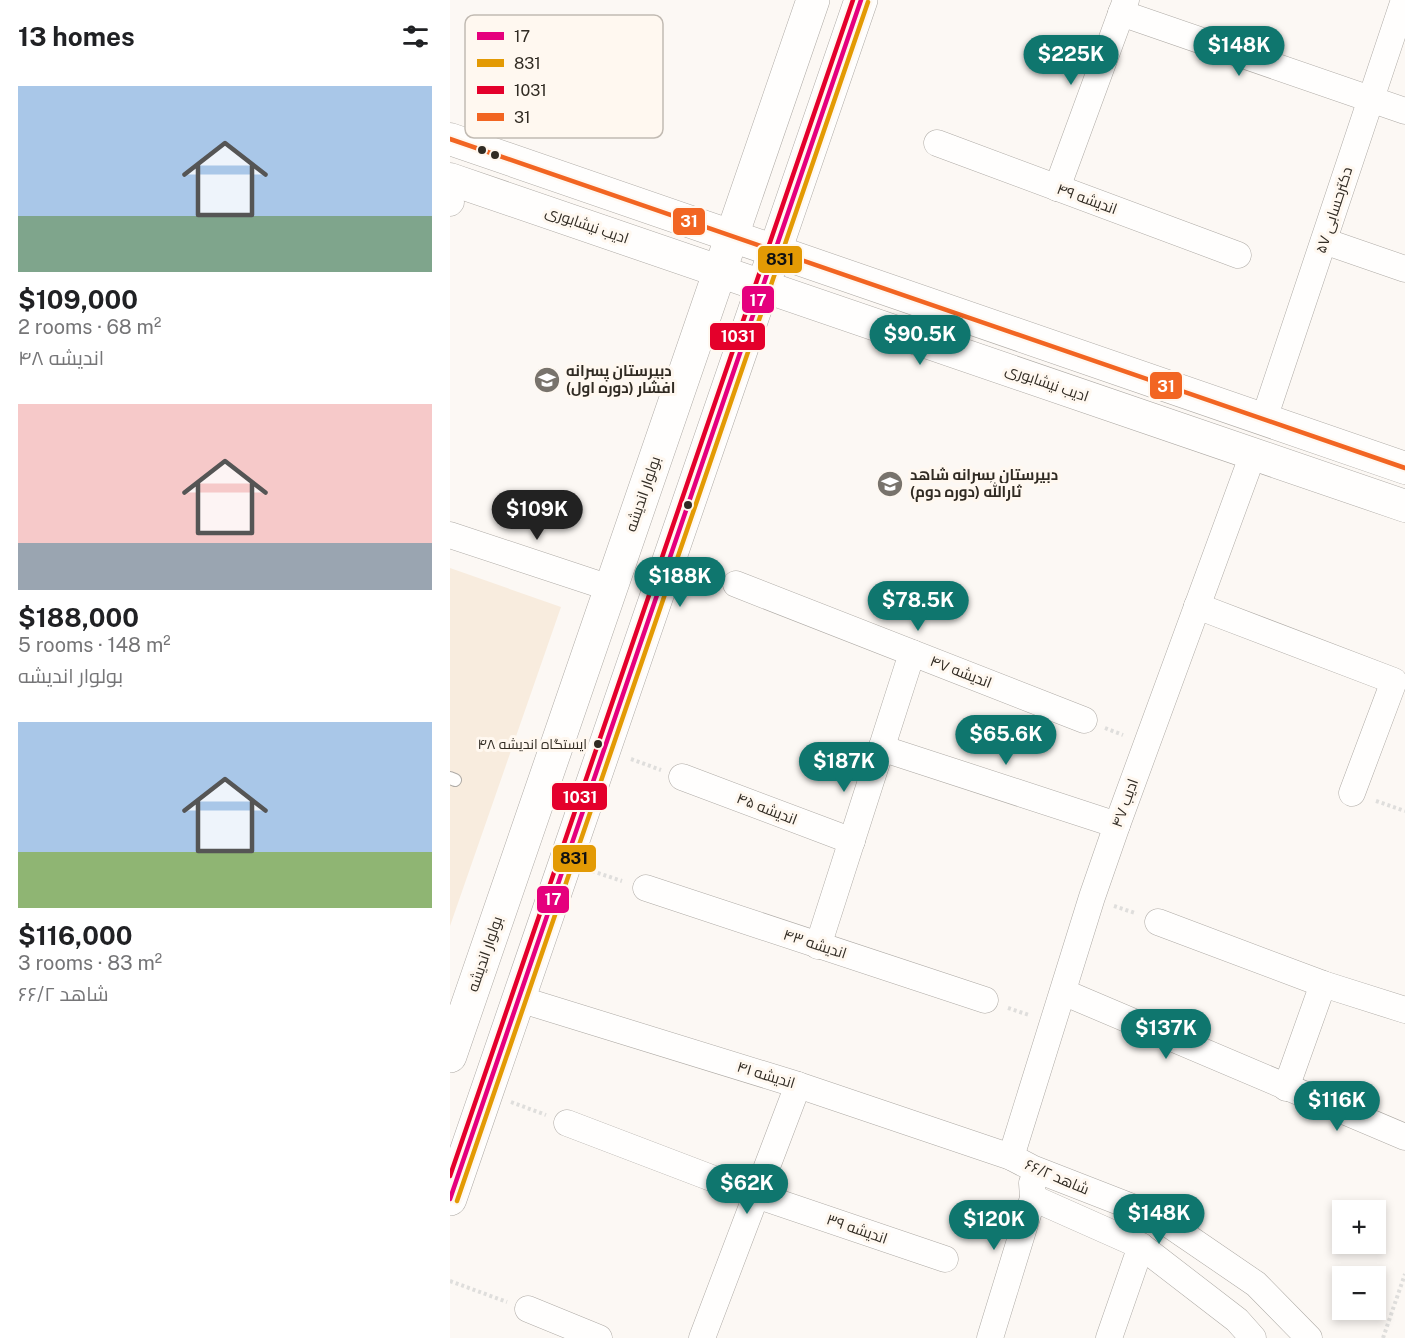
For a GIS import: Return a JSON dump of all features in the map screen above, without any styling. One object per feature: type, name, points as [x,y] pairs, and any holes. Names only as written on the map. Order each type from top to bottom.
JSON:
[{"type":"main road","name":"بولوار اندیشه","points":[[450,1056],[813,0]]},
{"type":"main road","points":[[450,1199],[861,0]]},
{"type":"street","name":"دکترحسابی ۵۷","points":[[1264,419],[1404,0]]},
{"type":"street","points":[[1057,188],[1121,4],[1405,111]]},
{"type":"street","points":[[450,139],[1405,468]]},
{"type":"street","name":"اندیشه ۴۹","points":[[937,143],[1238,255]]},
{"type":"street","name":"ادیب نیشابوری","points":[[450,178],[1405,506]]},
{"type":"street","points":[[1324,241],[1405,269]]},
{"type":"street","name":"ادیب ۴۷","points":[[990,1338],[1033,1198],[1021,1162],[1053,1023],[1117,825],[1253,454]]},
{"type":"street","points":[[450,535],[610,588]]},
{"type":"street","name":"اندیشه ۴۷","points":[[736,584],[1084,720]]},
{"type":"street","points":[[1197,606],[1394,681],[1352,793]]},
{"type":"street","points":[[818,946],[912,653]]},
{"type":"street","points":[[881,748],[1117,825]]},
{"type":"street","name":"اندیشه ۴۵","points":[[682,777],[852,841]]},
{"type":"street","name":"اندیشه ۴۳","points":[[646,888],[985,1000]]},
{"type":"street","points":[[1158,922],[1323,984],[1405,1010]]},
{"type":"street","points":[[1287,1088],[1323,984]]},
{"type":"street","points":[[1063,992],[1405,1137]]},
{"type":"street","name":"اندیشه ۴۱","points":[[519,999],[798,1085],[1021,1162]]},
{"type":"street","points":[[702,1338],[798,1085]]},
{"type":"street","name":"اندیشه ۳۹","points":[[567,1123],[756,1195],[945,1259]]},
{"type":"street","name":"شاهد ۶۶/۲","points":[[1021,1162],[1158,1217],[1256,1284],[1309,1338]]},
{"type":"street","name":"شاهد ۶۶/۲","points":[[1033,1198],[1141,1246],[1240,1332]]},
{"type":"street","points":[[1109,1338],[1141,1246]]},
{"type":"street","points":[[528,1309],[599,1338]]},
{"type":"path","points":[[670,560],[736,584]]},
{"type":"path","points":[[1084,720],[1147,744]]},
{"type":"path","points":[[605,750],[682,777]]},
{"type":"path","points":[[1352,793],[1405,811]]},
{"type":"path","points":[[566,862],[646,888]]},
{"type":"path","points":[[1092,897],[1158,922]]},
{"type":"path","points":[[985,1000],[1053,1023]]},
{"type":"path","points":[[486,1093],[567,1123]]},
{"type":"path","points":[[1383,1338],[1405,1274]]},
{"type":"path","points":[[450,1281],[528,1309]]},
{"type":"shaded area","points":[[450,568],[561,607],[450,926]]},
{"type":"transit line","name":"1031","points":[[450,1176],[853,0]]},
{"type":"transit line","name":"17","points":[[450,1199],[861,0]]},
{"type":"transit line","name":"831","points":[[457,1201],[868,2]]},
{"type":"transit line","name":"31","points":[[450,139],[1405,468]]},
{"type":"place","name":"دبیرستان پسرانه افشار (دوره اول)","points":[[547,380]]},
{"type":"place","name":"دبیرستان پسرانه شاهد ثارالله (دوره دوم)","points":[[890,484]]},
{"type":"place","name":"ایستگاه اندیشه ۴۸","points":[[598,744]]}]
